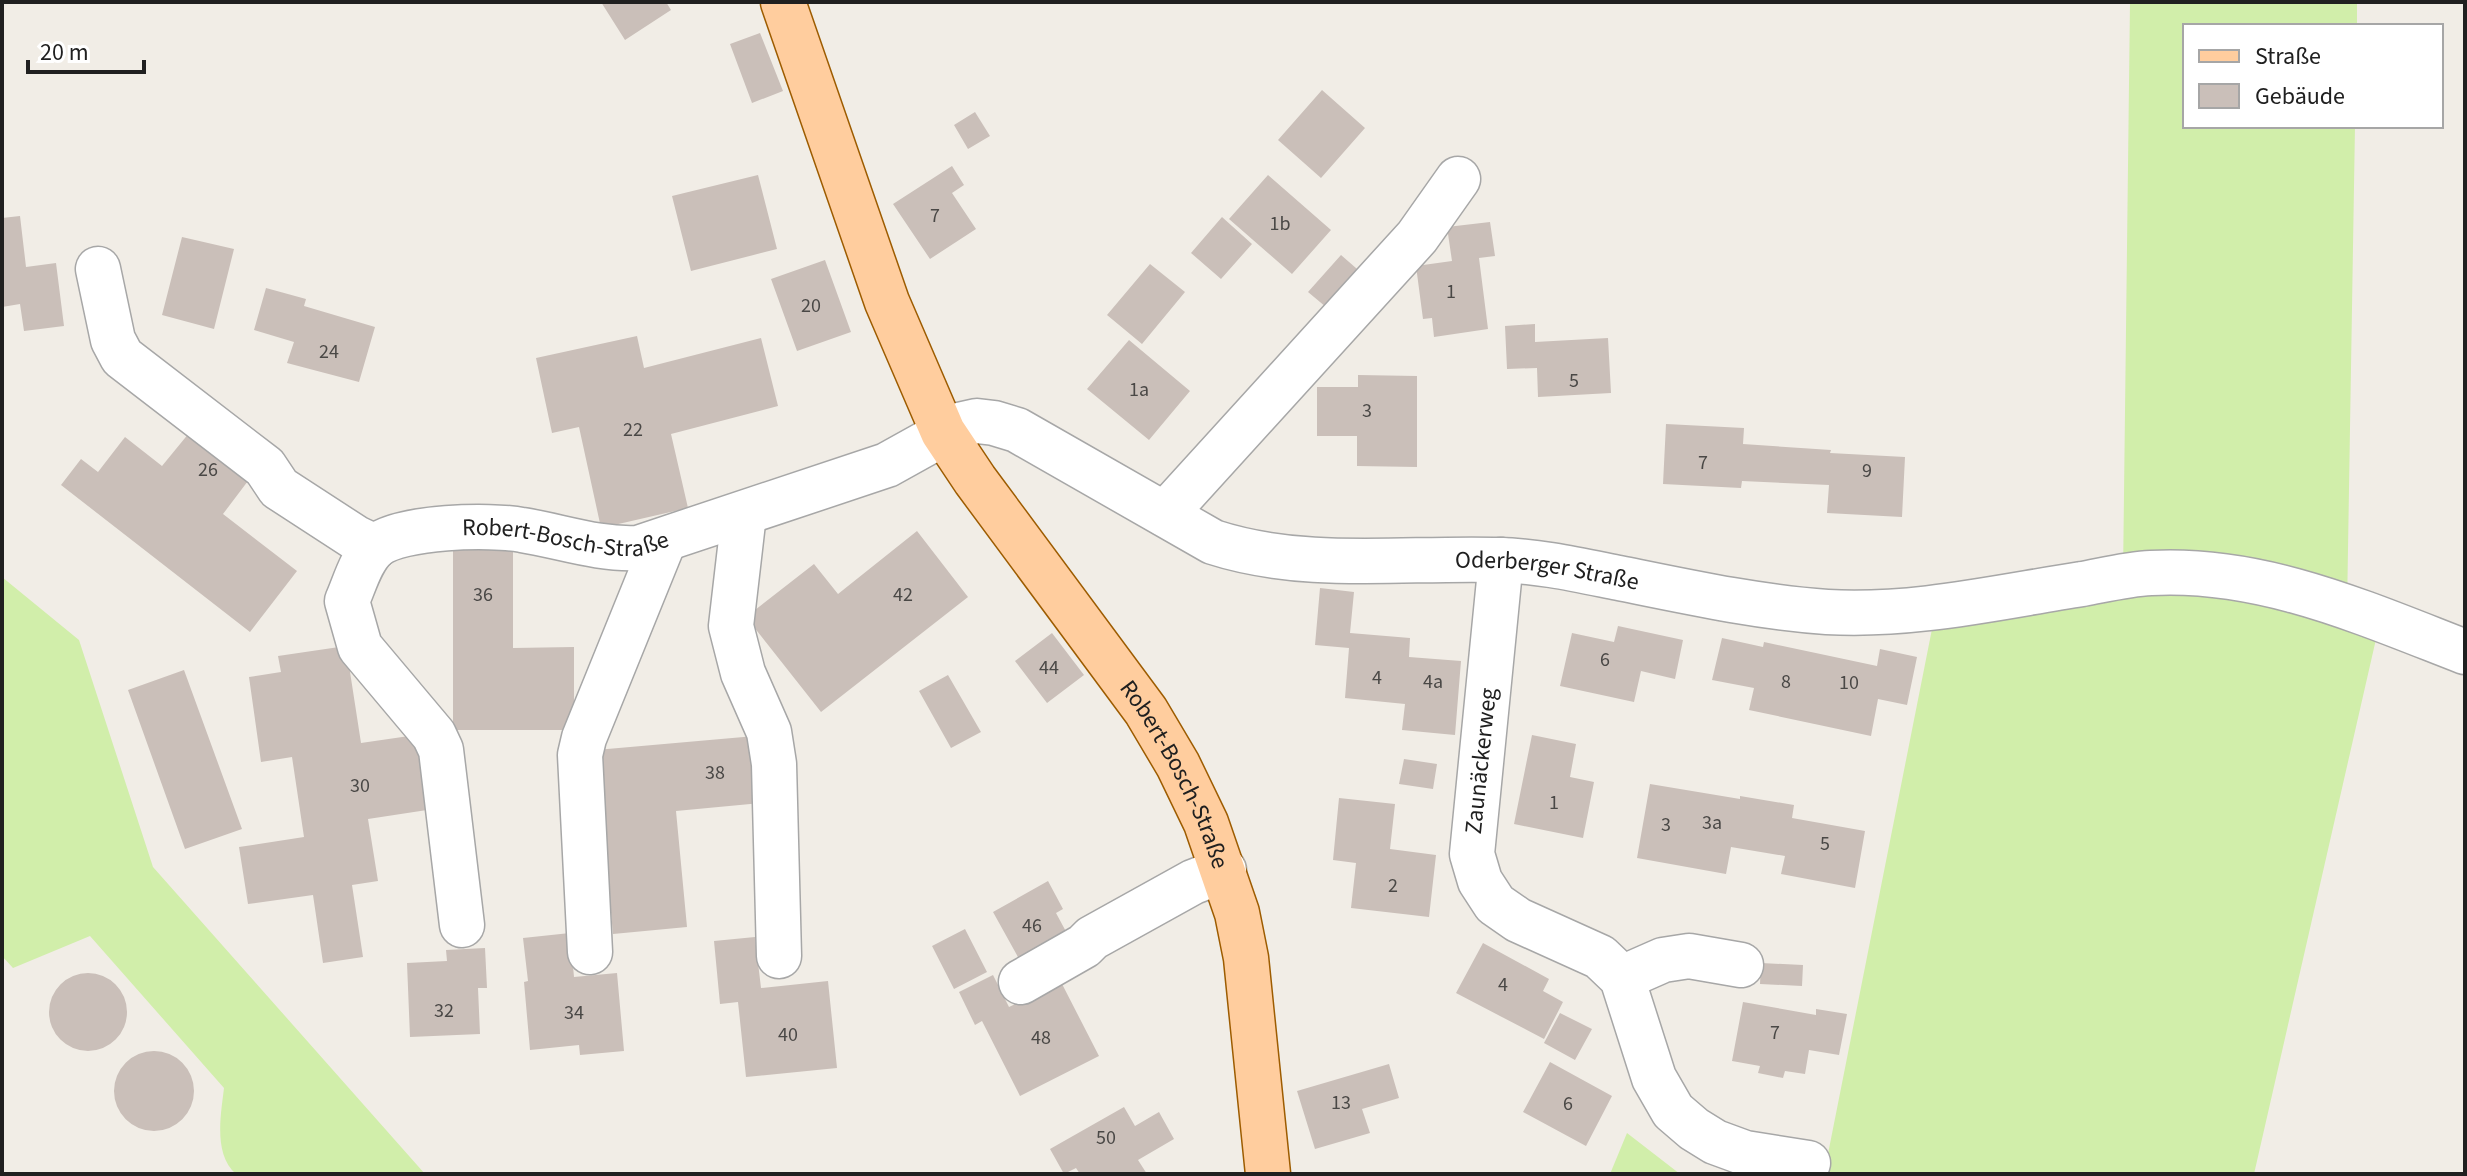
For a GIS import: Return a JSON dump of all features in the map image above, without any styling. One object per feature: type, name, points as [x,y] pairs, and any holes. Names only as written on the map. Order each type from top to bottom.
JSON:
[{"type":"main road","name":"Robert-Bosch-Straße","points":[[783,2],[887,302],[943,432],[1146,711],[1178,765],[1206,823],[1237,913],[1246,958],[1268,1174]]},
{"type":"street","points":[[1165,514],[1417,237],[1458,179]]},
{"type":"street","points":[[98,269],[113,340],[122,357],[265,467],[279,488],[375,547],[367,557],[347,601],[360,647],[434,735],[441,750],[462,925]]},
{"type":"street","name":"Oderberger Straße","points":[[943,432],[977,421],[1017,430],[1213,542],[1244,552],[1279,558],[1326,562],[1501,560],[1548,564],[1749,604],[1830,612],[1908,611],[2148,573],[2226,575],[2262,581],[2351,608],[2465,652]]},
{"type":"street","name":"Robert-Bosch-Straße","points":[[375,547],[399,535],[443,528],[518,529],[617,549],[638,548],[887,465],[943,432]]},
{"type":"street","points":[[744,514],[731,626],[743,673],[769,732],[774,764],[779,956]]},
{"type":"street","points":[[590,952],[580,755],[584,738],[664,541]]},
{"type":"street","name":"Zaunäckerweg","points":[[1501,560],[1472,854],[1480,881],[1495,904],[1518,920],[1600,957],[1622,978]]},
{"type":"street","points":[[1021,982],[1084,946],[1092,938],[1181,889],[1224,870]]},
{"type":"street","points":[[1741,965],[1689,956],[1663,960],[1622,978],[1630,995],[1654,1078],[1673,1111],[1715,1142],[1745,1153],[1808,1163]]},
{"type":"green space","points":[[2130,2],[2357,2],[2357,24],[2183,24],[2183,128],[2355,128],[2347,610],[2123,576]]},
{"type":"green space","points":[[2,577],[79,640],[153,867],[425,1174],[236,1174],[229,1166],[221,1145],[224,1088],[90,936],[13,968],[2,956]]},
{"type":"green space","points":[[2207,584],[2379,626],[2254,1174],[1824,1174],[1933,624]]},
{"type":"green space","points":[[1627,1133],[1680,1174],[1610,1174]]},
{"type":"building","points":[[601,2],[666,2],[671,10],[625,40]]},
{"type":"building","points":[[760,33],[783,91],[752,103],[730,44]]},
{"type":"building","points":[[1322,90],[1365,128],[1321,178],[1278,140]]},
{"type":"building","points":[[975,112],[990,136],[968,149],[954,125]]},
{"type":"building","points":[[952,166],[964,185],[952,193],[976,229],[930,259],[893,204]]},
{"type":"building","points":[[758,175],[777,249],[691,271],[672,196]]},
{"type":"building","points":[[1268,175],[1331,230],[1292,274],[1229,219]]},
{"type":"building","points":[[20,216],[26,267],[56,263],[64,326],[24,331],[20,304],[2,307],[2,218]]},
{"type":"building","points":[[1222,217],[1252,244],[1221,279],[1191,253]]},
{"type":"building","points":[[1490,222],[1495,256],[1479,258],[1488,329],[1434,337],[1432,318],[1423,319],[1416,266],[1452,261],[1447,227]]},
{"type":"building","points":[[182,237],[234,249],[214,329],[162,315]]},
{"type":"building","points":[[1341,255],[1364,275],[1332,312],[1308,292]]},
{"type":"building","points":[[825,260],[851,332],[797,351],[771,279]]},
{"type":"building","points":[[1150,264],[1185,292],[1142,344],[1107,315]]},
{"type":"building","points":[[266,288],[306,299],[304,306],[375,327],[359,382],[287,363],[294,342],[254,330]]},
{"type":"building","points":[[1535,324],[1535,342],[1608,338],[1611,393],[1538,397],[1537,368],[1507,369],[1505,326]]},
{"type":"building","points":[[637,336],[644,368],[761,338],[778,406],[671,434],[688,508],[601,528],[579,427],[552,433],[536,358]]},
{"type":"building","points":[[1129,340],[1190,391],[1149,440],[1087,389]]},
{"type":"building","points":[[1358,375],[1417,376],[1417,467],[1357,466],[1357,436],[1317,436],[1317,387],[1358,387]]},
{"type":"building","points":[[1666,424],[1744,428],[1743,444],[1905,457],[1902,517],[1827,513],[1829,485],[1742,481],[1741,488],[1663,484]]},
{"type":"building","points":[[194,427],[254,473],[223,514],[297,571],[250,632],[61,485],[81,459],[98,472],[125,437],[162,466]]},
{"type":"building","points":[[917,531],[968,597],[821,712],[746,617],[814,564],[838,594]]},
{"type":"building","points":[[453,543],[513,543],[513,648],[574,647],[574,730],[453,730]]},
{"type":"building","points":[[1320,588],[1354,592],[1350,633],[1410,638],[1409,657],[1461,661],[1455,735],[1402,730],[1405,704],[1345,698],[1349,648],[1315,645]]},
{"type":"building","points":[[1618,626],[1683,640],[1675,679],[1641,671],[1634,702],[1560,686],[1572,633],[1614,642]]},
{"type":"building","points":[[1052,633],[1084,675],[1047,703],[1015,661]]},
{"type":"building","points":[[1722,638],[1763,647],[1764,642],[1877,666],[1880,649],[1917,657],[1907,705],[1878,699],[1871,736],[1749,710],[1754,688],[1712,680]]},
{"type":"building","points":[[346,646],[361,743],[416,735],[427,810],[368,819],[378,881],[352,885],[363,957],[323,963],[313,895],[248,904],[239,847],[304,837],[292,757],[261,762],[249,677],[281,672],[278,656]]},
{"type":"building","points":[[184,670],[242,829],[185,849],[128,690]]},
{"type":"building","points":[[948,675],[981,732],[951,748],[919,691]]},
{"type":"building","points":[[1532,735],[1576,744],[1570,777],[1594,782],[1583,838],[1514,824]]},
{"type":"building","points":[[755,736],[761,803],[676,811],[687,927],[613,934],[596,750]]},
{"type":"building","points":[[1404,759],[1437,764],[1433,789],[1399,784]]},
{"type":"building","points":[[1650,784],[1794,805],[1792,818],[1865,831],[1855,888],[1781,874],[1785,856],[1731,847],[1726,874],[1637,858]]},
{"type":"building","points":[[1339,798],[1395,804],[1390,849],[1436,855],[1429,917],[1351,908],[1356,863],[1333,860]]},
{"type":"building","points":[[1048,881],[1063,909],[1056,913],[1070,939],[1023,966],[993,912]]},
{"type":"building","points":[[965,929],[987,972],[954,989],[932,946]]},
{"type":"building","points":[[570,933],[574,977],[617,973],[624,1051],[580,1055],[579,1045],[530,1050],[523,938]]},
{"type":"building","points":[[755,937],[761,988],[828,981],[837,1068],[746,1077],[738,1002],[720,1004],[714,941]]},
{"type":"building","points":[[1483,943],[1549,979],[1543,991],[1563,1002],[1544,1039],[1456,993]]},
{"type":"building","points":[[485,948],[487,988],[478,988],[480,1034],[410,1037],[407,963],[447,961],[446,950]]},
{"type":"building","points":[[1761,963],[1803,965],[1802,986],[1760,984]]},
{"type":"building","points":[[88,973],[103,976],[116,984],[124,997],[127,1012],[124,1027],[116,1040],[103,1048],[88,1051],[73,1048],[60,1040],[52,1027],[49,1012],[52,997],[60,984],[73,976]]},
{"type":"building","points":[[993,975],[1009,1007],[1061,982],[1099,1056],[1020,1096],[982,1021],[975,1025],[959,992]]},
{"type":"building","points":[[1743,1002],[1816,1015],[1816,1009],[1847,1014],[1839,1055],[1809,1050],[1805,1074],[1785,1071],[1783,1078],[1758,1073],[1760,1066],[1732,1061]]},
{"type":"building","points":[[1560,1013],[1592,1029],[1575,1060],[1544,1043]]},
{"type":"building","points":[[154,1051],[169,1054],[182,1063],[191,1076],[194,1091],[191,1106],[182,1119],[169,1128],[154,1131],[139,1128],[126,1119],[117,1106],[114,1091],[117,1076],[126,1063],[139,1054]]},
{"type":"building","points":[[1550,1062],[1612,1096],[1586,1146],[1523,1112]]},
{"type":"building","points":[[1389,1064],[1399,1098],[1362,1109],[1370,1133],[1315,1149],[1297,1091]]},
{"type":"building","points":[[1124,1107],[1135,1126],[1159,1112],[1174,1139],[1138,1160],[1147,1174],[1080,1174],[1076,1168],[1064,1174],[1050,1149]]}]
